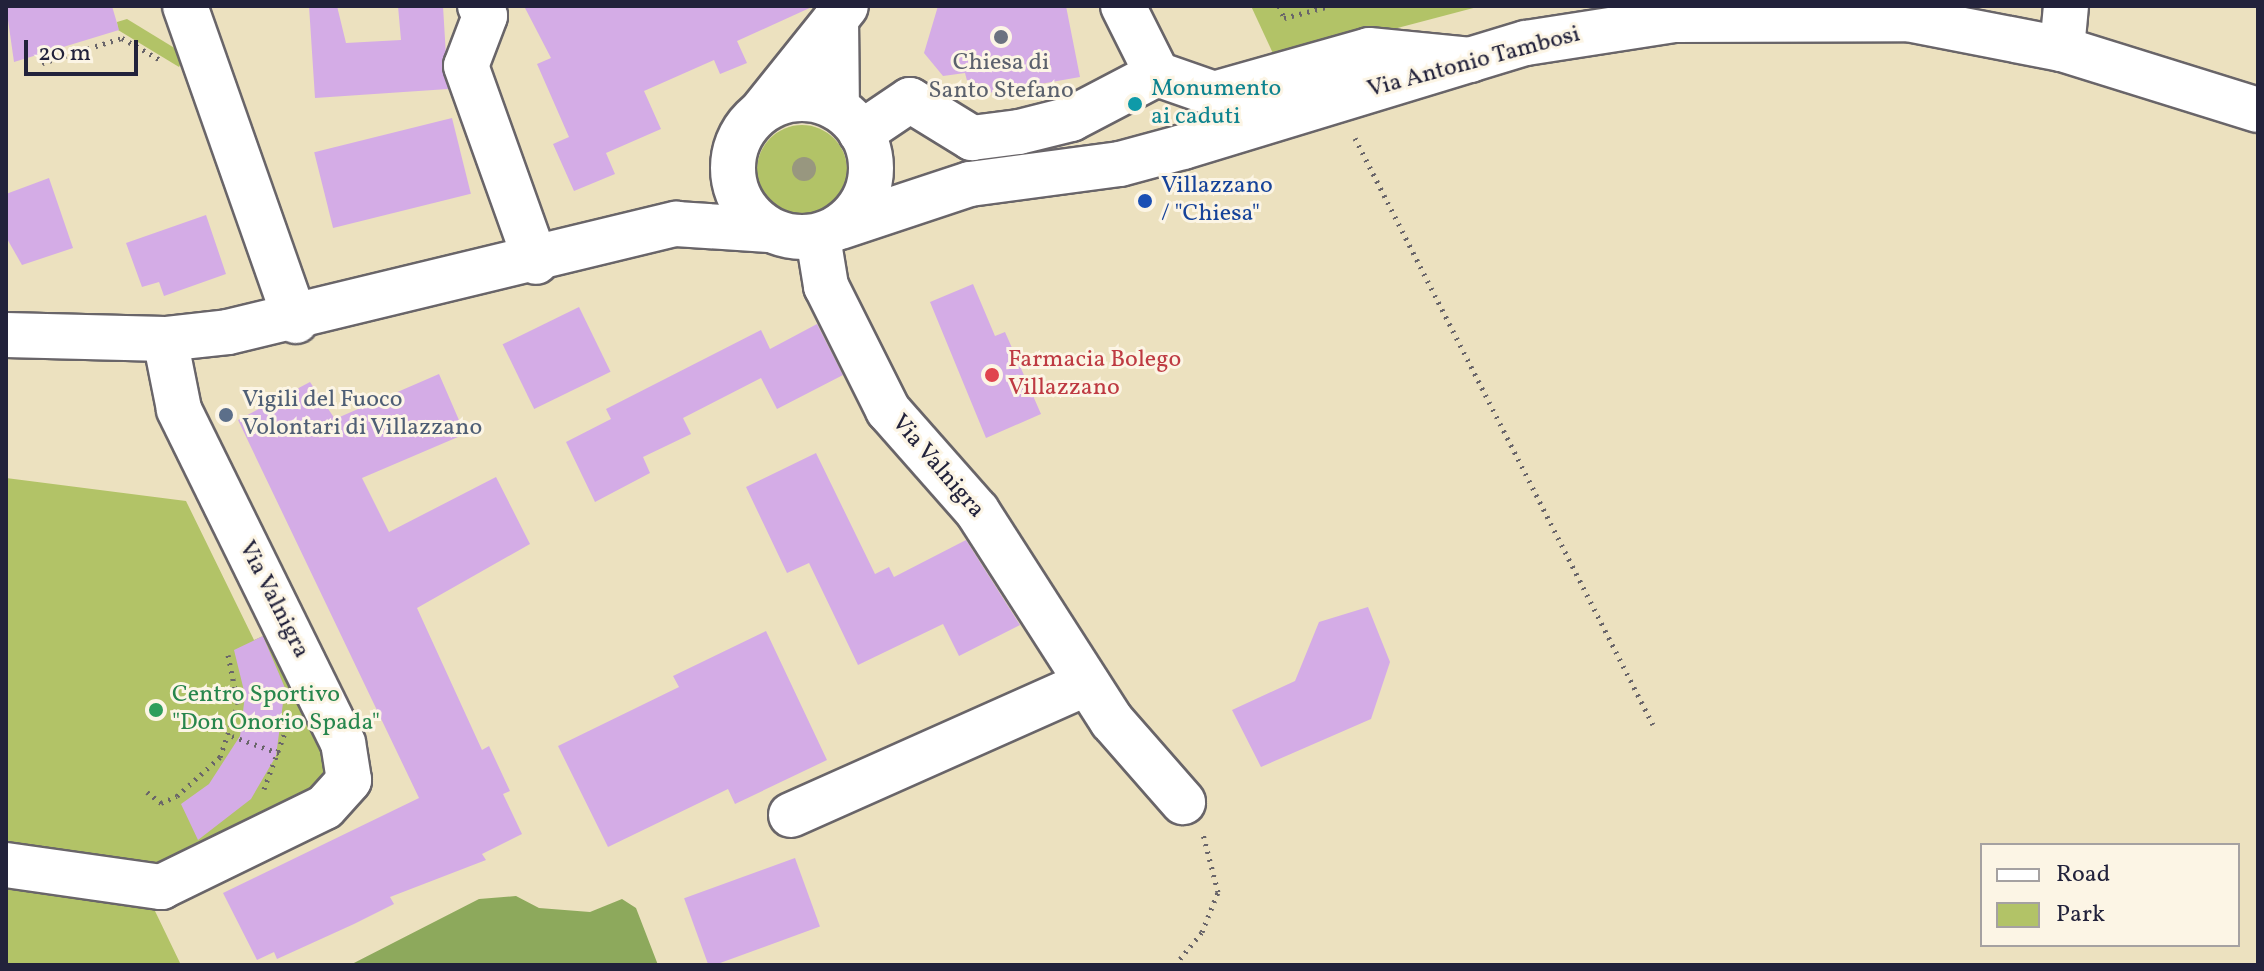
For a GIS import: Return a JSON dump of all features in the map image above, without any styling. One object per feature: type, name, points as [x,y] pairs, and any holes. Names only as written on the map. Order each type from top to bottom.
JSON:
[{"type":"main road","points":[[185,6],[296,321]]},
{"type":"main road","points":[[480,6],[485,16],[466,66],[536,262]]},
{"type":"main road","points":[[1123,6],[1157,74],[1214,94],[1369,50],[1471,60]]},
{"type":"main road","points":[[2062,49],[2066,6]]},
{"type":"main road","points":[[676,224],[841,12]]},
{"type":"main road","points":[[6,335],[165,339],[296,321],[676,224],[829,232],[866,197],[841,12]]},
{"type":"main road","name":"Via Antonio Tambosi","points":[[829,232],[970,184],[1120,164],[1471,60],[1599,17],[1759,14],[1996,21],[2062,49],[2255,114]]},
{"type":"main road","points":[[856,133],[910,100],[972,138],[1019,132],[1071,119],[1157,74]]},
{"type":"main road","points":[[762,111],[801,98],[856,133],[914,179],[970,184]]},
{"type":"main road","points":[[735,147],[734,187],[769,230]]},
{"type":"main road","name":"Via Valnigra","points":[[829,232],[826,286],[888,410],[977,511],[1087,683],[1183,802]]},
{"type":"main road","name":"Via Valnigra","points":[[6,865],[161,887],[325,807],[349,780],[343,743],[179,409],[165,339]]},
{"type":"main road","points":[[791,815],[1087,683]]},
{"type":"path","points":[[1279,6],[1284,18],[1330,6]]},
{"type":"path","points":[[42,63],[122,38],[172,67]]},
{"type":"path","points":[[1337,101],[1653,725]]},
{"type":"path","points":[[147,792],[161,803],[193,786],[232,736],[237,687],[228,655]]},
{"type":"path","points":[[257,802],[281,754],[290,709]]},
{"type":"path","points":[[232,736],[281,754]]},
{"type":"path","points":[[1175,965],[1202,932],[1218,892],[1212,848],[1183,802]]},
{"type":"green space","points":[[1251,6],[1481,6],[1276,60]]},
{"type":"green space","points":[[127,19],[186,55],[179,67],[118,30],[117,22]]},
{"type":"green space","points":[[802,125],[819,129],[834,138],[843,153],[847,170],[843,187],[834,202],[819,211],[802,215],[785,211],[770,202],[761,187],[757,170],[761,153],[770,138],[785,129]]},
{"type":"green space","name":"Centro Sportivo \"Don Onorio Spada\"","points":[[6,478],[186,501],[254,640],[270,633],[338,779],[141,882],[181,965],[6,965]]},
{"type":"green space","points":[[516,896],[539,908],[590,912],[622,899],[636,908],[658,965],[350,965],[479,899]]},
{"type":"building","points":[[6,6],[112,6],[119,30],[14,62]]},
{"type":"building","points":[[309,6],[337,6],[346,43],[401,40],[398,6],[443,6],[448,89],[315,98]]},
{"type":"building","points":[[524,6],[814,6],[737,41],[747,63],[720,74],[714,60],[644,91],[661,129],[606,153],[615,174],[574,191],[553,144],[569,137],[537,64],[551,58]]},
{"type":"building","name":"Chiesa di Santo Stefano","points":[[938,6],[1066,6],[1080,77],[971,96],[965,73],[943,76],[924,53]]},
{"type":"building","points":[[452,118],[471,194],[333,228],[314,152]]},
{"type":"building","points":[[49,178],[73,248],[22,265],[6,237],[6,194]]},
{"type":"building","points":[[206,215],[226,274],[164,296],[159,282],[142,287],[126,243]]},
{"type":"building","name":"Farmacia Bolego Villazzano","points":[[973,284],[995,336],[1005,332],[1041,414],[986,438],[930,302]]},
{"type":"building","points":[[579,307],[611,372],[534,409],[503,344]]},
{"type":"building","points":[[817,324],[843,375],[777,409],[761,378],[683,418],[691,434],[643,457],[650,473],[595,502],[566,442],[611,419],[606,409],[761,330],[770,349]]},
{"type":"building","points":[[439,374],[465,434],[362,478],[389,532],[496,477],[530,544],[417,608],[482,750],[489,746],[510,791],[503,794],[522,834],[482,854],[486,860],[390,897],[394,904],[354,924],[277,959],[274,952],[257,960],[223,893],[419,798],[238,420],[310,382],[335,419]]},
{"type":"building","points":[[816,453],[875,574],[889,567],[894,577],[966,540],[1020,625],[959,656],[943,624],[858,665],[809,563],[787,573],[746,487]]},
{"type":"building","points":[[1368,607],[1390,662],[1371,719],[1261,767],[1232,710],[1295,681],[1319,622]]},
{"type":"building","points":[[766,631],[827,760],[735,804],[728,789],[608,847],[558,746],[679,687],[673,676]]},
{"type":"building","points":[[263,636],[285,688],[276,756],[251,799],[198,840],[181,804],[209,784],[240,736],[245,695],[234,650]]},
{"type":"building","points":[[795,858],[820,927],[708,965],[684,898]]},
{"type":"place","name":"Chiesa di Santo Stefano","points":[[1001,37]]},
{"type":"place","name":"Monumento ai caduti","points":[[1135,104]]},
{"type":"place","name":"Villazzano / \"Chiesa\"","points":[[1145,201]]},
{"type":"place","name":"Farmacia Bolego Villazzano","points":[[992,375]]},
{"type":"place","name":"Vigili del Fuoco Volontari di Villazzano","points":[[226,415]]},
{"type":"place","name":"Centro Sportivo \"Don Onorio Spada\"","points":[[156,710]]}]
